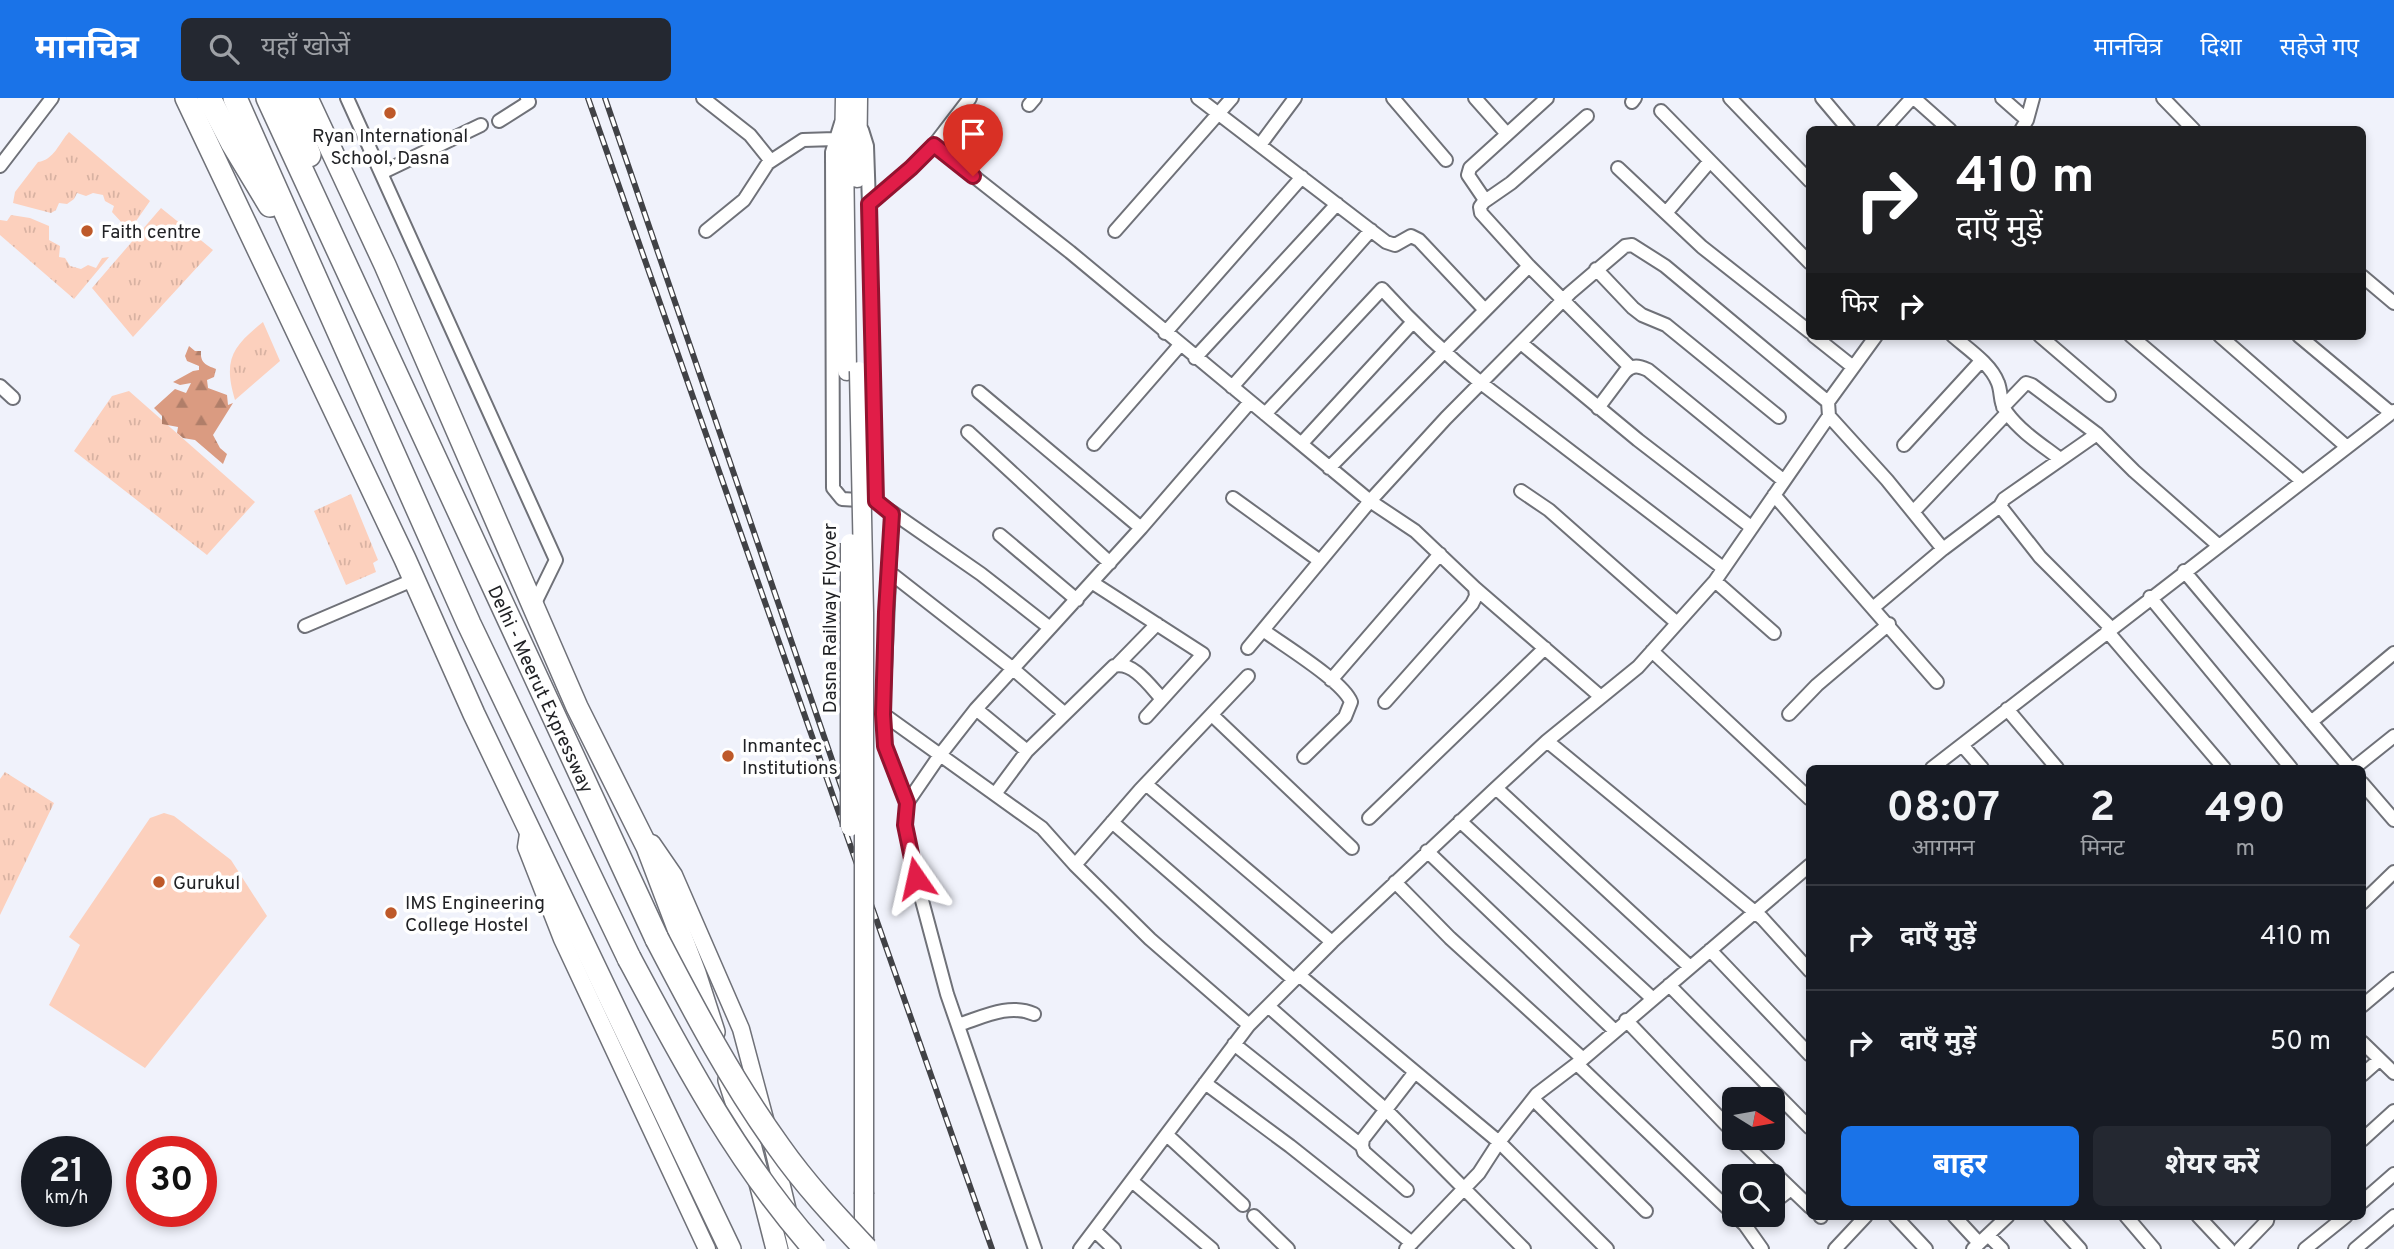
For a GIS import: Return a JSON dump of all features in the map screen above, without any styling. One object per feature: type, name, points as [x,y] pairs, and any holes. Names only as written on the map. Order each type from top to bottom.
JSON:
[{"type":"highway","points":[[186,98],[730,1249]]},
{"type":"highway","points":[[209,98],[232,142],[323,295]]},
{"type":"highway","name":"Delhi - Meerut Expressway","points":[[235,98],[469,624],[629,958],[706,1097],[784,1214],[815,1249]]},
{"type":"highway","name":"Delhi - Meerut Expressway","points":[[268,98],[657,939],[704,1028],[778,1146],[813,1192],[865,1249]]},
{"type":"highway","points":[[288,98],[355,283]]},
{"type":"highway","points":[[307,98],[385,265],[577,707],[647,847],[695,973],[751,1148],[778,1249]]},
{"type":"main road","name":"Dasna Railway Flyover","points":[[851,106],[852,1249]]},
{"type":"main road","name":"Dasna Railway Flyover","points":[[850,164],[864,613],[865,1249]]},
{"type":"street","points":[[0,166],[52,98]]},
{"type":"street","points":[[347,98],[556,561],[533,607]]},
{"type":"street","points":[[499,121],[529,102],[527,98]]},
{"type":"street","points":[[704,98],[750,135],[771,161]]},
{"type":"street","points":[[869,204],[934,145],[971,98]]},
{"type":"street","points":[[1198,98],[1390,244],[1398,244],[1411,236],[1419,240],[1485,310]]},
{"type":"street","points":[[1115,231],[1232,98]]},
{"type":"street","points":[[1260,145],[1295,98]]},
{"type":"street","points":[[1393,98],[1446,160]]},
{"type":"street","points":[[1475,98],[1507,134]]},
{"type":"street","points":[[1485,201],[1468,170],[1547,98]]},
{"type":"street","points":[[1730,98],[1806,177]]},
{"type":"street","points":[[1887,126],[1913,98],[1945,126]]},
{"type":"street","points":[[2002,98],[2024,125]]},
{"type":"street","points":[[2024,125],[2033,98]]},
{"type":"street","points":[[2168,100],[2191,126]]},
{"type":"street","points":[[1830,101],[1846,126]]},
{"type":"street","points":[[851,106],[835,139],[831,186],[833,488],[842,499],[876,501],[981,574],[1050,628]]},
{"type":"street","points":[[851,106],[867,146],[876,501]]},
{"type":"street","points":[[1661,111],[1806,259]]},
{"type":"street","points":[[1587,116],[1480,208],[1481,213],[1529,266],[1630,367]]},
{"type":"street","points":[[381,173],[481,125]]},
{"type":"street","points":[[706,231],[744,200],[771,161],[803,140],[835,139]]},
{"type":"street","points":[[934,145],[1070,252],[1370,501],[1415,531],[1475,588],[1601,697]]},
{"type":"street","points":[[1666,213],[1710,161]]},
{"type":"street","points":[[1618,168],[1702,247],[1806,329]]},
{"type":"street","points":[[1165,332],[1301,177]]},
{"type":"street","points":[[1195,358],[1337,204]]},
{"type":"street","points":[[1232,387],[1371,230]]},
{"type":"street","points":[[1248,648],[1370,501],[1563,299],[1625,246],[1632,245],[1640,249],[1665,266],[1828,402]]},
{"type":"street","points":[[1329,468],[1529,266]]},
{"type":"street","points":[[1596,270],[1633,308],[1667,325],[1779,416]]},
{"type":"street","points":[[2366,279],[2394,303]]},
{"type":"street","points":[[1265,414],[1382,289],[1443,352],[1723,568]]},
{"type":"street","points":[[1302,443],[1412,323]]},
{"type":"street","points":[[1819,340],[1853,367]]},
{"type":"street","points":[[1873,340],[1828,402],[1829,416],[1914,511],[1943,549]]},
{"type":"street","points":[[1957,340],[1992,372],[1999,385],[2005,410],[2019,427],[2060,459]]},
{"type":"street","points":[[2045,340],[2109,395]]},
{"type":"street","points":[[2136,340],[2302,481]]},
{"type":"street","points":[[2225,340],[2347,447]]},
{"type":"street","points":[[1936,765],[2150,597],[2393,412],[2305,340]]},
{"type":"street","points":[[1521,343],[1598,408],[1751,527]]},
{"type":"street","points":[[1094,444],[1180,345]]},
{"type":"street","points":[[1904,446],[1980,361]]},
{"type":"street","points":[[1598,408],[1630,367],[1638,366],[1648,370],[1784,481]]},
{"type":"street","points":[[1914,511],[2005,410],[2025,383],[2032,385],[2097,434],[2134,471],[2218,545]]},
{"type":"street","points":[[0,386],[13,398]]},
{"type":"street","points":[[979,391],[1141,528]]},
{"type":"street","points":[[907,803],[976,709],[1110,564],[1250,402]]},
{"type":"street","points":[[1080,1249],[1249,1025],[1427,851],[1547,741],[1638,667],[1715,581],[1829,416]]},
{"type":"street","points":[[968,432],[1110,564]]},
{"type":"street","points":[[1874,607],[2000,506],[2004,499],[2097,434]]},
{"type":"street","points":[[1521,491],[1549,510],[1677,623]]},
{"type":"street","points":[[1774,495],[1937,682]]},
{"type":"street","points":[[1233,498],[1320,561]]},
{"type":"street","points":[[2000,506],[2040,557],[2109,630],[2222,765]]},
{"type":"street","points":[[892,514],[883,714],[885,746],[907,803],[905,825],[916,878],[958,1025],[1035,1249]]},
{"type":"street","points":[[1000,535],[1077,600]]},
{"type":"street","points":[[1331,680],[1440,554]]},
{"type":"street","points":[[888,571],[1012,668],[1064,713]]},
{"type":"street","points":[[2184,571],[2349,765]]},
{"type":"street","points":[[305,626],[413,580]]},
{"type":"street","points":[[1715,581],[1774,633]]},
{"type":"street","points":[[1093,583],[1203,654],[1146,717]]},
{"type":"street","points":[[1385,702],[1472,604],[1476,596],[1475,588]]},
{"type":"street","points":[[2150,597],[2289,765]]},
{"type":"street","points":[[995,794],[1027,751],[1157,624]]},
{"type":"street","points":[[1788,714],[1817,685],[1889,624]]},
{"type":"street","points":[[1263,630],[1331,680],[1348,694],[1351,702],[1345,717],[1304,757]]},
{"type":"street","points":[[1369,818],[1545,648]]},
{"type":"street","points":[[1652,651],[1806,795]]},
{"type":"street","points":[[2311,722],[2394,653]]},
{"type":"street","points":[[1118,664],[1131,667],[1163,699]]},
{"type":"street","points":[[1075,865],[1248,676]]},
{"type":"street","points":[[976,709],[1027,751]]},
{"type":"street","points":[[2007,709],[2054,765]]},
{"type":"street","points":[[883,714],[1042,828],[1075,865],[1150,939],[1249,1025]]},
{"type":"street","points":[[1212,715],[1352,848]]},
{"type":"street","points":[[2356,765],[2394,736]]},
{"type":"street","points":[[1547,741],[1755,912],[1806,967]]},
{"type":"street","points":[[1962,745],[1979,765]]},
{"type":"street","points":[[1147,785],[1332,942]]},
{"type":"street","points":[[2366,787],[2393,816]]},
{"type":"street","points":[[1496,788],[1690,967]]},
{"type":"street","points":[[622,797],[674,875],[741,1029],[754,1071],[797,1249]]},
{"type":"street","points":[[1460,821],[1653,999]]},
{"type":"street","points":[[1112,822],[1296,978],[1499,1142],[1600,1246]]},
{"type":"street","points":[[529,828],[526,847],[562,939],[707,1249]]},
{"type":"street","points":[[1427,851],[1615,1031]]},
{"type":"street","points":[[2366,898],[2394,872]]},
{"type":"street","points":[[1205,1083],[1290,1146],[1409,1246],[1479,1173],[1499,1142],[1533,1099],[1755,912],[1806,873]]},
{"type":"street","points":[[1395,882],[1722,1202]]},
{"type":"street","points":[[1710,950],[1806,1051]]},
{"type":"street","points":[[2366,1003],[2394,979]]},
{"type":"street","points":[[1669,985],[1806,1124]]},
{"type":"street","points":[[1268,1006],[1386,1110],[1524,1249]]},
{"type":"street","points":[[958,1025],[1012,1008],[1034,1014]]},
{"type":"street","points":[[1626,1020],[1722,1120]]},
{"type":"street","points":[[1234,1044],[1362,1146]]},
{"type":"street","points":[[2366,1045],[2394,1073]]},
{"type":"street","points":[[2366,1071],[2379,1060]]},
{"type":"street","points":[[1407,1190],[1364,1152],[1362,1146],[1363,1139],[1415,1072]]},
{"type":"street","points":[[1533,1099],[1646,1211]]},
{"type":"street","points":[[2366,1136],[2394,1111]]},
{"type":"street","points":[[1167,1135],[1243,1205]]},
{"type":"street","points":[[1750,1150],[1806,1203]]},
{"type":"street","points":[[2366,1198],[2394,1174]]},
{"type":"street","points":[[1133,1182],[1212,1249]]},
{"type":"street","points":[[1785,1194],[1791,1189]]},
{"type":"street","points":[[1254,1216],[1287,1249]]},
{"type":"street","points":[[2355,1249],[2394,1216]]},
{"type":"street","points":[[1835,1249],[1862,1220]]},
{"type":"street","points":[[1899,1220],[1926,1249]]},
{"type":"street","points":[[1958,1220],[1980,1242],[2002,1249]]},
{"type":"street","points":[[1980,1242],[2004,1220]]},
{"type":"street","points":[[2054,1220],[2080,1249]]},
{"type":"street","points":[[2129,1220],[2154,1249]]},
{"type":"street","points":[[2202,1220],[2229,1249]]},
{"type":"street","points":[[2240,1249],[2268,1220]]},
{"type":"street","points":[[2305,1249],[2341,1220]]},
{"type":"street","points":[[1746,1227],[1762,1249]]},
{"type":"street","points":[[1095,1231],[1114,1249]]},
{"type":"green space","points":[[69,132],[150,201],[127,234],[121,229],[123,224],[112,212],[114,206],[105,201],[103,195],[93,193],[86,196],[77,193],[67,204],[59,203],[51,213],[13,203],[15,192],[38,162],[52,155]]},
{"type":"green space","points":[[161,208],[213,250],[133,337],[92,288]]},
{"type":"green space","points":[[11,215],[30,218],[49,226],[49,240],[60,246],[59,257],[65,258],[70,266],[81,269],[88,265],[96,268],[102,258],[109,257],[74,299],[0,235],[0,220],[7,221]]},
{"type":"green space","points":[[263,322],[280,361],[235,400],[230,374],[233,355],[244,339]]},
{"type":"green space","points":[[189,346],[195,351],[201,351],[204,363],[216,369],[214,377],[207,380],[208,388],[227,395],[228,405],[233,403],[213,435],[227,454],[223,464],[195,440],[183,438],[177,433],[178,427],[162,424],[162,416],[154,408],[175,389],[186,393],[191,383],[180,385],[173,382],[199,370],[199,366],[187,361],[185,356]]},
{"type":"green space","points":[[129,391],[255,502],[207,555],[74,451],[112,396]]},
{"type":"green space","points":[[351,494],[378,560],[373,563],[376,572],[346,585],[314,511]]},
{"type":"green space","points":[[5,772],[54,803],[0,915],[0,779]]},
{"type":"green space","points":[[164,813],[174,816],[231,860],[267,916],[145,1068],[49,1005],[80,945],[69,937],[150,818]]},
{"type":"railway","points":[[588,98],[992,1249]]},
{"type":"railway","points":[[605,98],[864,853]]},
{"type":"place","name":"Ryan International School, Dasna","points":[[390,113]]},
{"type":"place","name":"Faith centre","points":[[87,231]]},
{"type":"place","name":"Inmantec Institutions","points":[[728,756]]},
{"type":"place","name":"Gurukul","points":[[159,882]]},
{"type":"place","name":"IMS Engineering College Hostel","points":[[391,913]]},
{"type":"route","points":[[916,878],[905,825],[907,803],[885,746],[883,714],[886,612],[892,514],[876,501],[869,204],[934,145],[973,176]]}]
